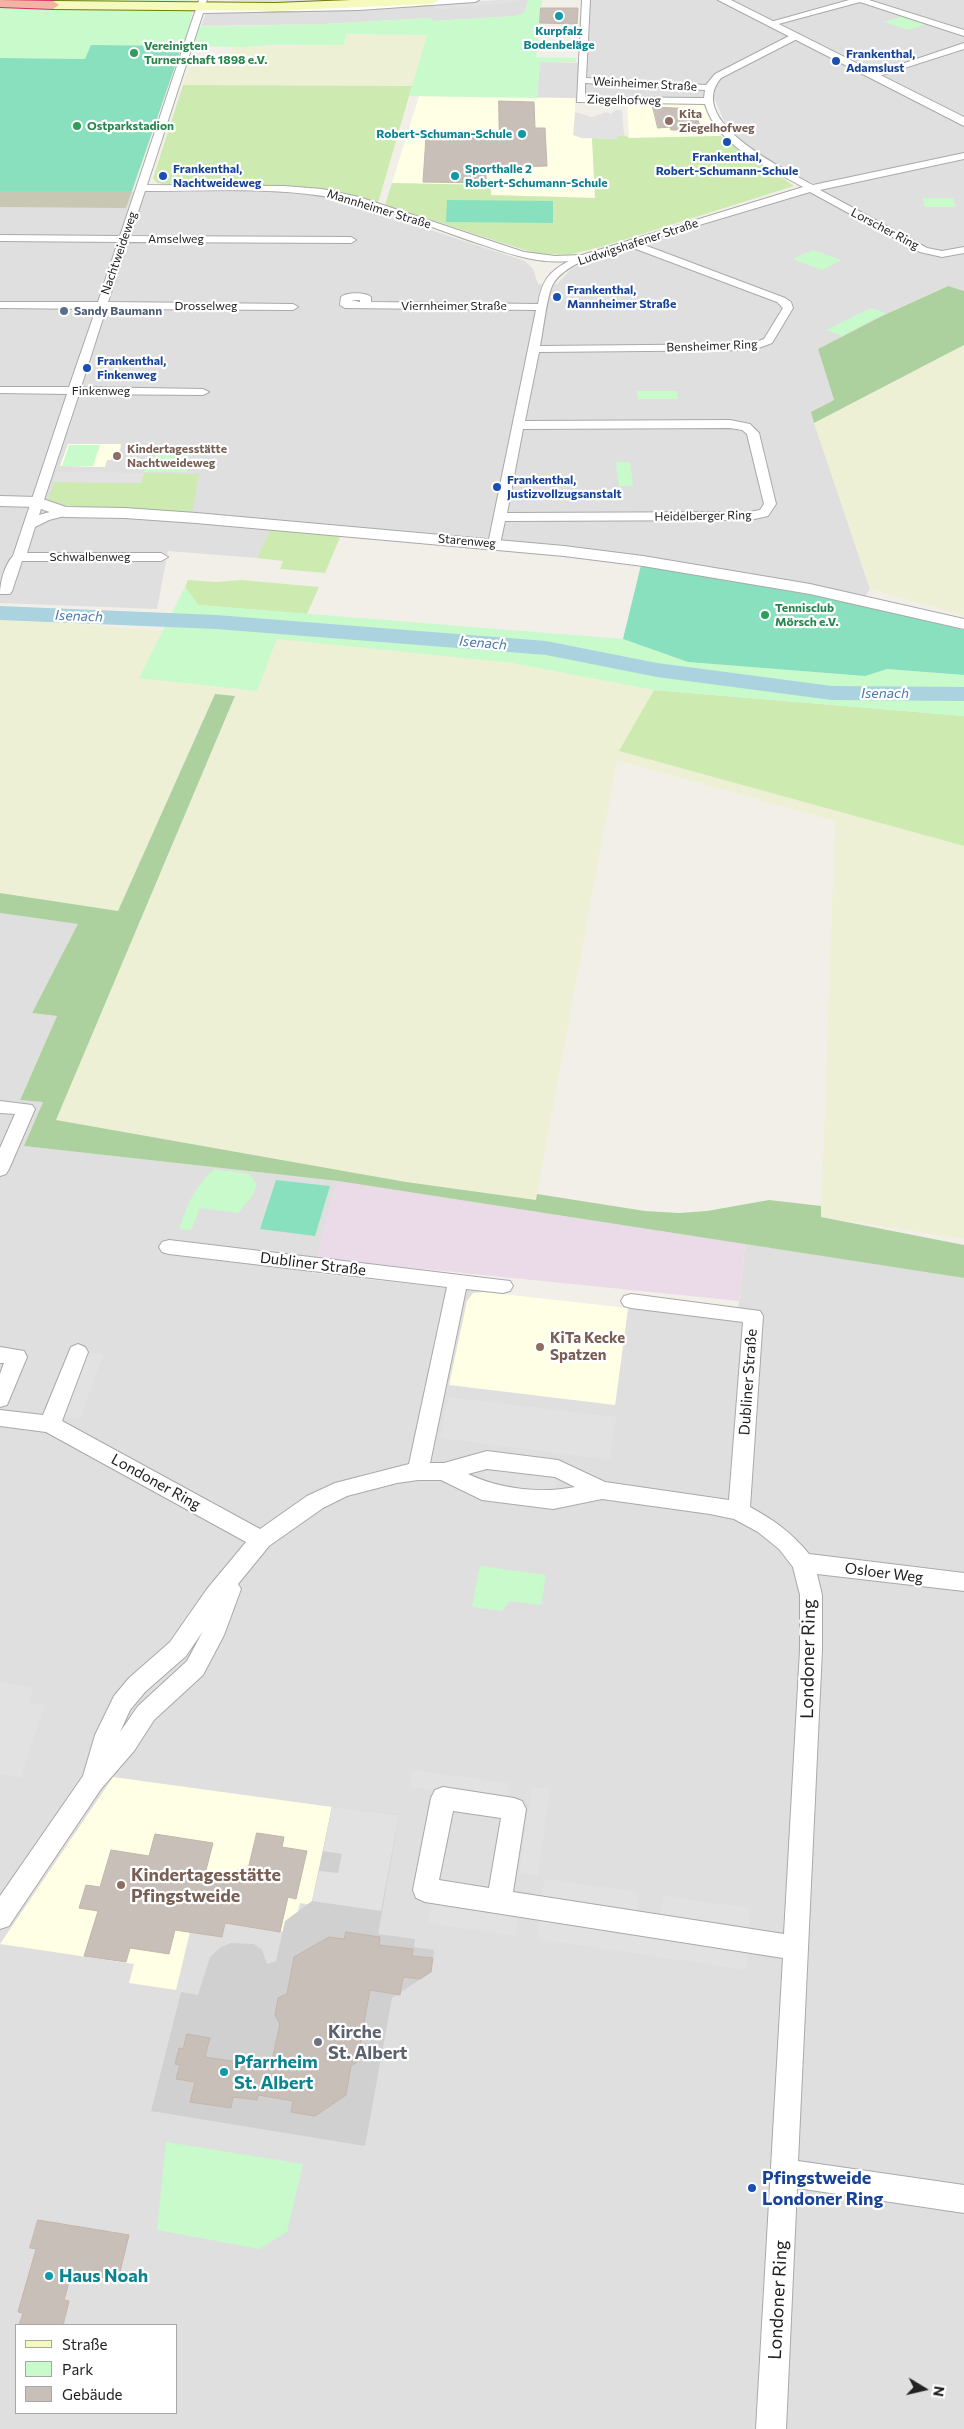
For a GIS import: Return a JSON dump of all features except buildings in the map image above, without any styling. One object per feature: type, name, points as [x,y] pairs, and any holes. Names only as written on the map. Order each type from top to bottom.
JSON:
[{"type":"highway","points":[[0,4],[53,5]]},
{"type":"main road","points":[[53,5],[325,6],[432,0]]},
{"type":"street","points":[[201,6],[359,8],[475,0]]},
{"type":"street","name":"Ziegelhofweg","points":[[586,0],[580,100],[708,101]]},
{"type":"street","points":[[723,0],[964,122]]},
{"type":"street","points":[[770,23],[860,0],[964,33]]},
{"type":"street","name":"Nachtweideweg","points":[[5,591],[30,525],[201,6]]},
{"type":"street","points":[[708,101],[708,88],[718,76],[796,36]]},
{"type":"street","points":[[873,75],[964,46]]},
{"type":"street","name":"Weinheimer Straße","points":[[581,80],[708,88]]},
{"type":"street","name":"Lorscher Ring","points":[[708,101],[722,127],[735,141],[810,188],[924,250],[942,254],[964,250]]},
{"type":"street","name":"Ludwigshafener Straße","points":[[545,276],[589,255],[810,188],[964,156]]},
{"type":"street","name":"Mannheimer Straße","points":[[141,188],[284,189],[322,192],[355,199],[523,255],[555,259],[589,255]]},
{"type":"street","name":"Amselweg","points":[[0,238],[351,240]]},
{"type":"street","name":"Bensheimer Ring","points":[[533,349],[752,347],[768,341],[788,308],[787,304],[781,300],[629,243]]},
{"type":"street","name":"Mannheimer Straße","points":[[523,255],[545,276]]},
{"type":"street","points":[[494,544],[542,307],[545,276]]},
{"type":"street","name":"Drosselweg","points":[[0,305],[293,307]]},
{"type":"street","name":"Viernheimer Straße","points":[[365,305],[542,307]]},
{"type":"street","name":"Finkenweg","points":[[0,390],[203,392]]},
{"type":"street","name":"Heidelberger Ring","points":[[500,517],[750,516],[764,512],[770,504],[753,433],[746,427],[730,424],[517,425]]},
{"type":"street","name":"Starenweg","points":[[0,501],[37,502],[64,512]]},
{"type":"street","name":"Starenweg","points":[[30,525],[45,516],[64,512],[143,514],[494,544],[643,561],[810,589],[964,624]]},
{"type":"street","name":"Schwalbenweg","points":[[19,557],[161,557]]},
{"type":"street","points":[[0,1108],[26,1109],[0,1169]]},
{"type":"street","name":"Dubliner Straße","points":[[169,1248],[503,1286]]},
{"type":"street","points":[[418,1470],[458,1281]]},
{"type":"street","name":"Dubliner Straße","points":[[631,1301],[753,1316],[739,1511]]},
{"type":"street","points":[[50,1424],[78,1352]]},
{"type":"street","points":[[0,1355],[17,1357],[0,1399]]},
{"type":"street","name":"Londoner Ring","points":[[0,1418],[50,1424],[261,1540]]},
{"type":"street","name":"Londoner Ring","points":[[0,1917],[93,1781],[126,1743],[154,1704],[195,1668],[213,1635],[223,1604],[243,1561],[261,1540],[315,1502],[342,1490],[418,1470],[444,1472],[487,1460],[558,1469],[602,1490],[710,1505],[739,1511],[766,1526],[787,1544],[803,1563],[811,1595],[811,1650],[771,2429]]},
{"type":"street","name":"Londoner Ring","points":[[444,1472],[482,1491],[553,1500],[602,1490]]},
{"type":"street","name":"Osloer Weg","points":[[803,1563],[964,1582]]},
{"type":"street","points":[[499,1902],[514,1809],[443,1798],[426,1890],[499,1902],[795,1948]]},
{"type":"street","points":[[783,2172],[964,2199]]},
{"type":"shaded area","points":[[227,0],[360,0],[278,3]]},
{"type":"shaded area","points":[[500,0],[529,0],[524,13],[515,16],[433,21],[431,18],[324,24],[201,26],[206,13],[361,9]]},
{"type":"shaded area","points":[[519,0],[518,2],[442,9],[435,9],[434,6]]},
{"type":"shaded area","points":[[590,0],[964,0],[964,291],[947,286],[882,316],[818,349],[834,400],[811,413],[870,589],[859,605],[641,565],[565,555],[270,530],[257,558],[168,551],[157,609],[0,603],[0,191],[284,192],[333,198],[525,261],[533,269],[538,284],[557,284],[571,269],[594,258],[825,188],[792,174],[744,144],[725,123],[715,100],[537,98],[540,62],[587,63]]},
{"type":"shaded area","points":[[346,34],[428,35],[412,86],[183,85],[193,56],[229,56],[232,47],[343,45]]},
{"type":"shaded area","points":[[419,96],[575,98],[575,112],[582,138],[592,138],[595,198],[491,195],[491,185],[392,183]]},
{"type":"shaded area","name":"Kita Ziegelhofweg","points":[[627,102],[702,102],[713,128],[720,136],[629,138]]},
{"type":"shaded area","points":[[616,110],[622,110],[624,135],[618,136],[618,139],[582,138],[573,135],[575,112],[592,117],[606,112],[611,114]]},
{"type":"shaded area","points":[[0,191],[132,191],[126,208],[0,207]]},
{"type":"shaded area","points":[[964,345],[964,616],[870,589],[814,423]]},
{"type":"shaded area","points":[[68,444],[121,444],[120,451],[114,451],[111,460],[107,460],[105,467],[60,466]]},
{"type":"shaded area","points":[[57,472],[144,473],[141,483],[54,482]]},
{"type":"shaded area","points":[[0,617],[163,631],[140,678],[257,691],[277,639],[512,663],[654,690],[620,751],[964,846],[964,1239],[821,1217],[835,821],[617,760],[536,1200],[406,1182],[55,1120],[235,697],[215,694],[118,912],[0,893]]},
{"type":"shaded area","points":[[0,913],[79,924],[32,1013],[57,1016],[20,1099],[43,1102],[25,1146],[338,1181],[312,1273],[484,1292],[473,1294],[615,1405],[628,1308],[737,1321],[745,1244],[964,1278],[964,2429],[0,2429]]},
{"type":"shaded area","points":[[338,1181],[745,1244],[739,1301],[316,1258]]},
{"type":"shaded area","name":"KiTa Kecke Spatzen","points":[[484,1292],[628,1308],[615,1405],[449,1385],[467,1301],[473,1293]]},
{"type":"shaded area","points":[[86,1352],[104,1354],[80,1419],[62,1417]]},
{"type":"shaded area","points":[[448,1397],[616,1417],[610,1460],[440,1438]]},
{"type":"shaded area","points":[[486,1466],[557,1474],[554,1496],[482,1487]]},
{"type":"shaded area","points":[[0,1682],[34,1687],[29,1702],[45,1705],[21,1778],[0,1774]]},
{"type":"shaded area","points":[[413,1770],[509,1783],[507,1800],[410,1787]]},
{"type":"shaded area","name":"Kindertagesstätte Pfingstweide","points":[[113,1777],[332,1807],[312,1905],[300,1903],[293,1933],[225,1923],[222,1937],[190,1932],[176,1990],[129,1983],[134,1964],[0,1944]]},
{"type":"shaded area","points":[[532,1787],[550,1789],[538,1876],[519,1873]]},
{"type":"shaded area","points":[[332,1807],[399,1815],[378,1934],[415,1939],[414,1947],[434,1950],[431,1972],[392,1998],[365,2146],[151,2111],[181,1992],[198,1995],[210,1957],[221,1947],[231,1943],[254,1944],[262,1950],[267,1964],[276,1961],[285,1921],[312,1901]]},
{"type":"shaded area","points":[[332,1807],[399,1815],[381,1911],[312,1901],[319,1871],[338,1873],[342,1854],[323,1851]]},
{"type":"shaded area","points":[[544,1879],[639,1892],[637,1911],[542,1897]]},
{"type":"shaded area","points":[[663,1896],[750,1908],[749,1927],[661,1914]]},
{"type":"shaded area","points":[[432,1904],[518,1917],[516,1936],[428,1923]]},
{"type":"shaded area","points":[[539,1920],[748,1950],[747,1970],[537,1939]]},
{"type":"green space","points":[[0,0],[194,0],[172,5]]},
{"type":"green space","points":[[528,0],[542,0],[536,57],[576,58],[576,62],[540,62],[537,98],[409,96],[427,35],[346,34],[344,45],[245,47],[92,45],[85,59],[0,58],[0,7],[193,9],[189,27],[324,24],[431,18],[433,21],[515,16],[524,13]]},
{"type":"green space","points":[[903,16],[927,24],[909,30],[884,22]]},
{"type":"green space","name":"Ostparkstadion","points":[[91,45],[182,46],[132,191],[0,191],[0,58],[85,59]]},
{"type":"green space","points":[[183,85],[412,86],[378,203],[352,196],[300,187],[168,185],[157,183],[153,178]]},
{"type":"green space","points":[[624,135],[629,138],[720,136],[794,186],[601,247],[568,255],[534,253],[385,205],[392,183],[491,185],[491,195],[595,198],[592,138],[617,139],[618,136]]},
{"type":"green space","points":[[922,198],[953,198],[956,207],[925,207]]},
{"type":"green space","points":[[447,200],[553,201],[553,223],[446,222]]},
{"type":"green space","points":[[813,250],[842,260],[822,270],[793,259]]},
{"type":"green space","points":[[948,286],[964,291],[964,345],[814,423],[811,412],[834,400],[818,349],[882,316]]},
{"type":"green space","points":[[871,308],[886,313],[842,336],[826,330]]},
{"type":"green space","points":[[637,391],[677,391],[678,399],[638,399]]},
{"type":"green space","points":[[69,445],[100,445],[93,466],[62,466]]},
{"type":"green space","points":[[167,452],[189,452],[187,472],[144,472],[147,459]]},
{"type":"green space","points":[[616,462],[630,462],[633,486],[619,486]]},
{"type":"green space","points":[[144,473],[199,474],[192,513],[60,505],[48,500],[54,482],[141,483]]},
{"type":"green space","points":[[270,530],[341,535],[325,573],[280,569],[283,561],[257,558]]},
{"type":"green space","name":"Tennisclub Mörsch e.V.","points":[[641,565],[839,600],[964,630],[964,675],[887,669],[865,676],[688,662],[623,639]]},
{"type":"green space","points":[[188,580],[216,582],[241,580],[319,587],[307,614],[198,605],[185,587]]},
{"type":"green space","points":[[185,587],[198,605],[623,639],[688,662],[865,676],[886,669],[964,675],[964,716],[654,690],[512,663],[277,639],[257,691],[139,678]]},
{"type":"green space","points":[[654,690],[964,716],[964,846],[619,751]]},
{"type":"green space","points":[[215,694],[235,696],[56,1120],[406,1182],[536,1200],[537,1194],[645,1211],[679,1213],[707,1211],[769,1200],[821,1206],[821,1217],[964,1245],[964,1278],[338,1181],[24,1146],[43,1102],[20,1100],[57,1016],[32,1013],[78,924],[0,913],[0,893],[118,911]]},
{"type":"green space","points":[[214,1169],[249,1174],[257,1184],[253,1195],[238,1213],[200,1208],[191,1230],[179,1229],[192,1196]]},
{"type":"green space","points":[[276,1180],[330,1186],[315,1236],[260,1229]]},
{"type":"green space","points":[[480,1566],[546,1575],[541,1605],[510,1601],[502,1611],[472,1607]]},
{"type":"green space","points":[[166,2142],[303,2164],[287,2232],[259,2249],[157,2230]]},
{"type":"waterway","name":"Isenach","points":[[0,613],[216,622],[546,648],[657,670],[832,693],[964,694]]},
{"type":"place","name":"Kurpfalz Bodenbeläge","points":[[559,16]]},
{"type":"place","name":"Vereinigten Turnerschaft 1898 e.V.","points":[[134,53]]},
{"type":"place","name":"Frankenthal, Adamslust","points":[[836,61]]},
{"type":"place","name":"Kita Ziegelhofweg","points":[[669,121]]},
{"type":"place","name":"Ostparkstadion","points":[[77,126]]},
{"type":"place","name":"Robert-Schuman-Schule","points":[[522,134]]},
{"type":"place","name":"Frankenthal, Robert-Schumann-Schule","points":[[727,142]]},
{"type":"place","name":"Frankenthal, Nachtweideweg","points":[[163,176]]},
{"type":"place","name":"Sporthalle 2 Robert-Schumann-Schule","points":[[455,176]]},
{"type":"place","name":"Frankenthal, Mannheimer Straße","points":[[557,297]]},
{"type":"place","name":"Sandy Baumann","points":[[64,311]]},
{"type":"place","name":"Frankenthal, Finkenweg","points":[[87,368]]},
{"type":"place","name":"Kindertagesstätte Nachtweideweg","points":[[117,456]]},
{"type":"place","name":"Frankenthal, Justizvollzugsanstalt","points":[[497,487]]},
{"type":"place","name":"Tennisclub Mörsch e.V.","points":[[765,615]]},
{"type":"place","name":"KiTa Kecke Spatzen","points":[[540,1347]]},
{"type":"place","name":"Kindertagesstätte Pfingstweide","points":[[121,1885]]},
{"type":"place","name":"Kirche St. Albert","points":[[318,2042]]},
{"type":"place","name":"Pfarrheim St. Albert","points":[[224,2072]]},
{"type":"place","name":"Pfingstweide Londoner Ring","points":[[752,2188]]},
{"type":"place","name":"Haus Noah","points":[[49,2276]]}]
